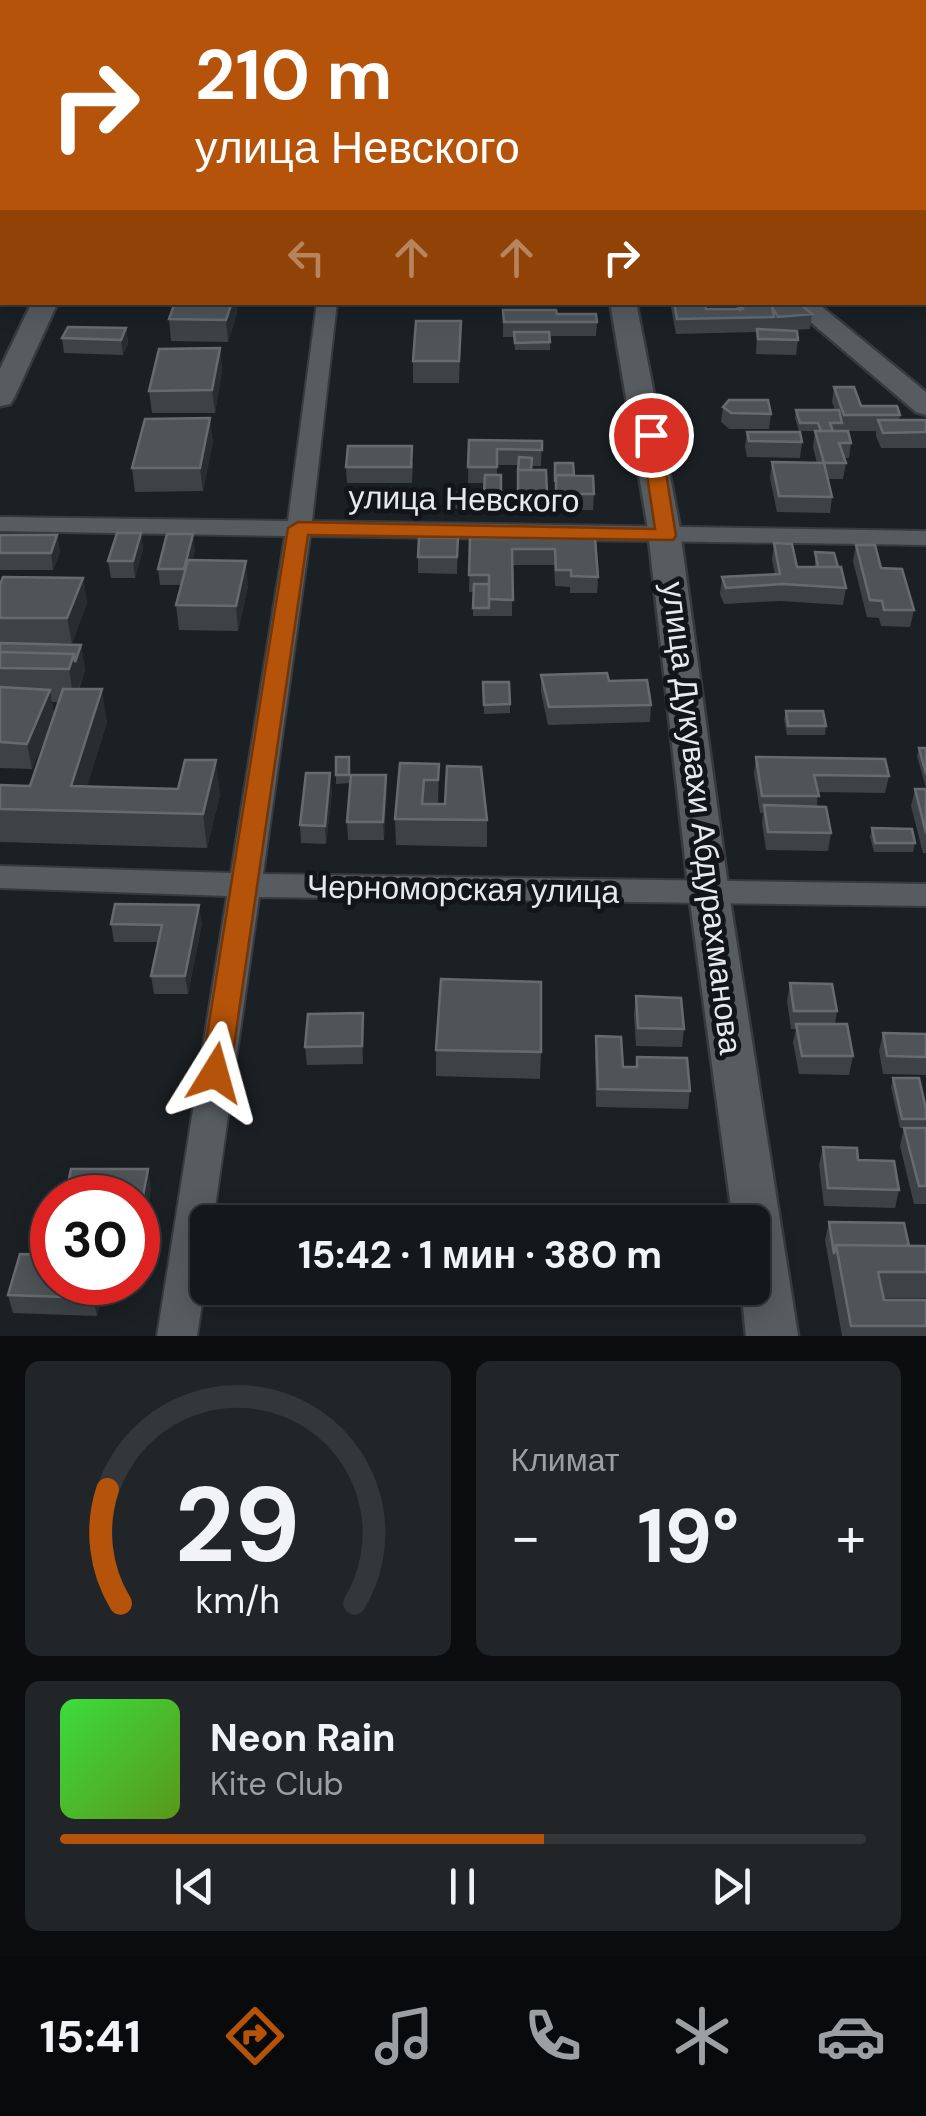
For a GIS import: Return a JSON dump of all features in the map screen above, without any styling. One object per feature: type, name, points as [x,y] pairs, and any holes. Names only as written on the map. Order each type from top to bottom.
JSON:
[{"type":"street","points":[[0,398],[43,305]]},
{"type":"street","points":[[177,1336],[298,528],[327,305]]},
{"type":"street","name":"улица Дукувахи Абдурахманова","points":[[624,305],[646,402],[666,536],[709,893],[772,1336]]},
{"type":"street","points":[[804,305],[926,406]]},
{"type":"street","name":"улица Невского","points":[[0,524],[926,538]]},
{"type":"street","name":"Черноморская улица","points":[[0,876],[242,885],[926,895]]},
{"type":"building","points":[[174,305],[231,305],[226,320],[169,319]]},
{"type":"building","points":[[675,305],[743,309],[741,305],[802,305],[812,314],[778,317],[772,307],[774,317],[677,319]]},
{"type":"building","points":[[503,310],[596,314],[597,322],[504,322]]},
{"type":"building","points":[[416,321],[461,321],[459,361],[413,361]]},
{"type":"building","points":[[68,327],[126,328],[121,340],[62,338]]},
{"type":"building","points":[[757,329],[797,331],[798,340],[758,339]]},
{"type":"building","points":[[514,332],[549,332],[550,342],[515,343]]},
{"type":"building","points":[[220,348],[212,390],[149,391],[159,349]]},
{"type":"building","points":[[834,387],[854,387],[861,406],[897,406],[900,415],[844,415]]},
{"type":"building","points":[[729,400],[768,400],[771,414],[731,413],[723,407]]},
{"type":"building","points":[[796,410],[839,410],[842,423],[830,423],[833,431],[821,431],[818,423],[800,423]]},
{"type":"building","points":[[210,418],[200,468],[132,468],[145,419]]},
{"type":"building","points":[[878,420],[926,420],[926,432],[883,433]]},
{"type":"building","points":[[815,431],[848,431],[851,443],[839,443],[846,463],[824,463]]},
{"type":"building","points":[[747,432],[800,432],[802,442],[749,441]]},
{"type":"building","points":[[469,440],[542,441],[542,450],[497,449],[497,467],[468,467]]},
{"type":"building","points":[[348,446],[412,446],[411,467],[346,467]]},
{"type":"building","points":[[519,457],[532,458],[531,470],[518,470]]},
{"type":"building","points":[[772,462],[824,463],[832,497],[779,496]]},
{"type":"building","points":[[555,463],[573,463],[574,475],[556,475],[555,482]]},
{"type":"building","points":[[518,470],[546,470],[547,494],[518,493]]},
{"type":"building","points":[[485,475],[501,475],[501,499],[451,500],[452,493],[484,493]]},
{"type":"building","points":[[556,475],[593,476],[594,494],[556,494]]},
{"type":"building","points":[[117,533],[141,533],[133,561],[108,561]]},
{"type":"building","points":[[167,534],[193,534],[184,569],[158,569]]},
{"type":"building","points":[[0,535],[57,535],[51,553],[0,553]]},
{"type":"building","points":[[419,537],[458,538],[457,557],[418,557]]},
{"type":"building","points":[[470,538],[595,538],[598,577],[571,576],[571,570],[556,570],[555,549],[512,549],[513,600],[489,599],[489,575],[469,575]]},
{"type":"building","points":[[774,543],[792,544],[797,567],[841,567],[846,588],[782,584],[726,588],[722,577],[780,574]]},
{"type":"building","points":[[856,545],[875,545],[881,568],[902,569],[914,610],[884,610],[882,601],[870,600]]},
{"type":"building","points":[[815,552],[834,553],[838,567],[818,567]]},
{"type":"building","points":[[188,560],[246,561],[236,606],[176,605]]},
{"type":"building","points":[[3,577],[83,578],[67,618],[0,618]]},
{"type":"building","points":[[474,584],[489,584],[489,608],[473,608]]},
{"type":"building","points":[[0,643],[81,645],[75,662],[74,654],[0,652]]},
{"type":"building","points":[[0,652],[74,654],[69,669],[0,668]]},
{"type":"building","points":[[607,673],[609,681],[647,680],[651,705],[549,707],[541,675]]},
{"type":"building","points":[[483,682],[509,682],[510,704],[484,705]]},
{"type":"building","points":[[0,687],[50,690],[27,744],[0,742]]},
{"type":"building","points":[[63,689],[102,689],[71,786],[178,789],[185,760],[216,760],[203,814],[0,809],[0,785],[30,786]]},
{"type":"building","points":[[786,711],[823,711],[826,726],[788,726]]},
{"type":"building","points":[[919,748],[926,748],[926,774]]},
{"type":"building","points":[[336,757],[349,757],[349,775],[336,775]]},
{"type":"building","points":[[756,757],[885,759],[889,776],[814,775],[819,796],[762,796]]},
{"type":"building","points":[[400,763],[439,764],[438,780],[424,780],[422,804],[445,804],[447,766],[481,767],[487,820],[395,819]]},
{"type":"building","points":[[306,773],[330,773],[325,826],[300,825]]},
{"type":"building","points":[[351,775],[386,775],[383,822],[347,822]]},
{"type":"building","points":[[915,789],[926,789],[926,833]]},
{"type":"building","points":[[764,805],[826,807],[831,833],[768,832]]},
{"type":"building","points":[[872,828],[912,829],[915,843],[875,843]]},
{"type":"building","points":[[115,904],[199,905],[185,976],[151,976],[162,925],[111,924]]},
{"type":"building","points":[[441,979],[541,982],[541,1052],[436,1050]]},
{"type":"building","points":[[790,983],[832,984],[837,1011],[794,1011]]},
{"type":"building","points":[[636,996],[681,998],[684,1029],[638,1028]]},
{"type":"building","points":[[363,1013],[362,1046],[305,1047],[308,1014]]},
{"type":"building","points":[[796,1024],[847,1024],[853,1056],[802,1056]]},
{"type":"building","points":[[883,1033],[926,1034],[926,1057],[887,1056]]},
{"type":"building","points":[[596,1036],[621,1037],[623,1067],[637,1067],[637,1057],[687,1058],[690,1091],[598,1089]]},
{"type":"building","points":[[893,1078],[919,1078],[926,1119],[902,1119]]},
{"type":"building","points":[[904,1128],[926,1128],[926,1186],[919,1186]]},
{"type":"building","points":[[823,1147],[857,1148],[858,1160],[894,1161],[899,1190],[828,1188]]},
{"type":"building","points":[[71,1169],[148,1169],[147,1175],[70,1175]]},
{"type":"building","points":[[829,1222],[904,1223],[909,1246],[836,1245],[834,1254]]},
{"type":"building","points":[[836,1245],[926,1246],[926,1272],[878,1272],[884,1300],[926,1300],[926,1326],[851,1326]]},
{"type":"building","points":[[20,1254],[30,1254],[30,1296],[8,1295]]},
{"type":"route","points":[[215,1073],[298,528],[666,536],[651,435]]}]
